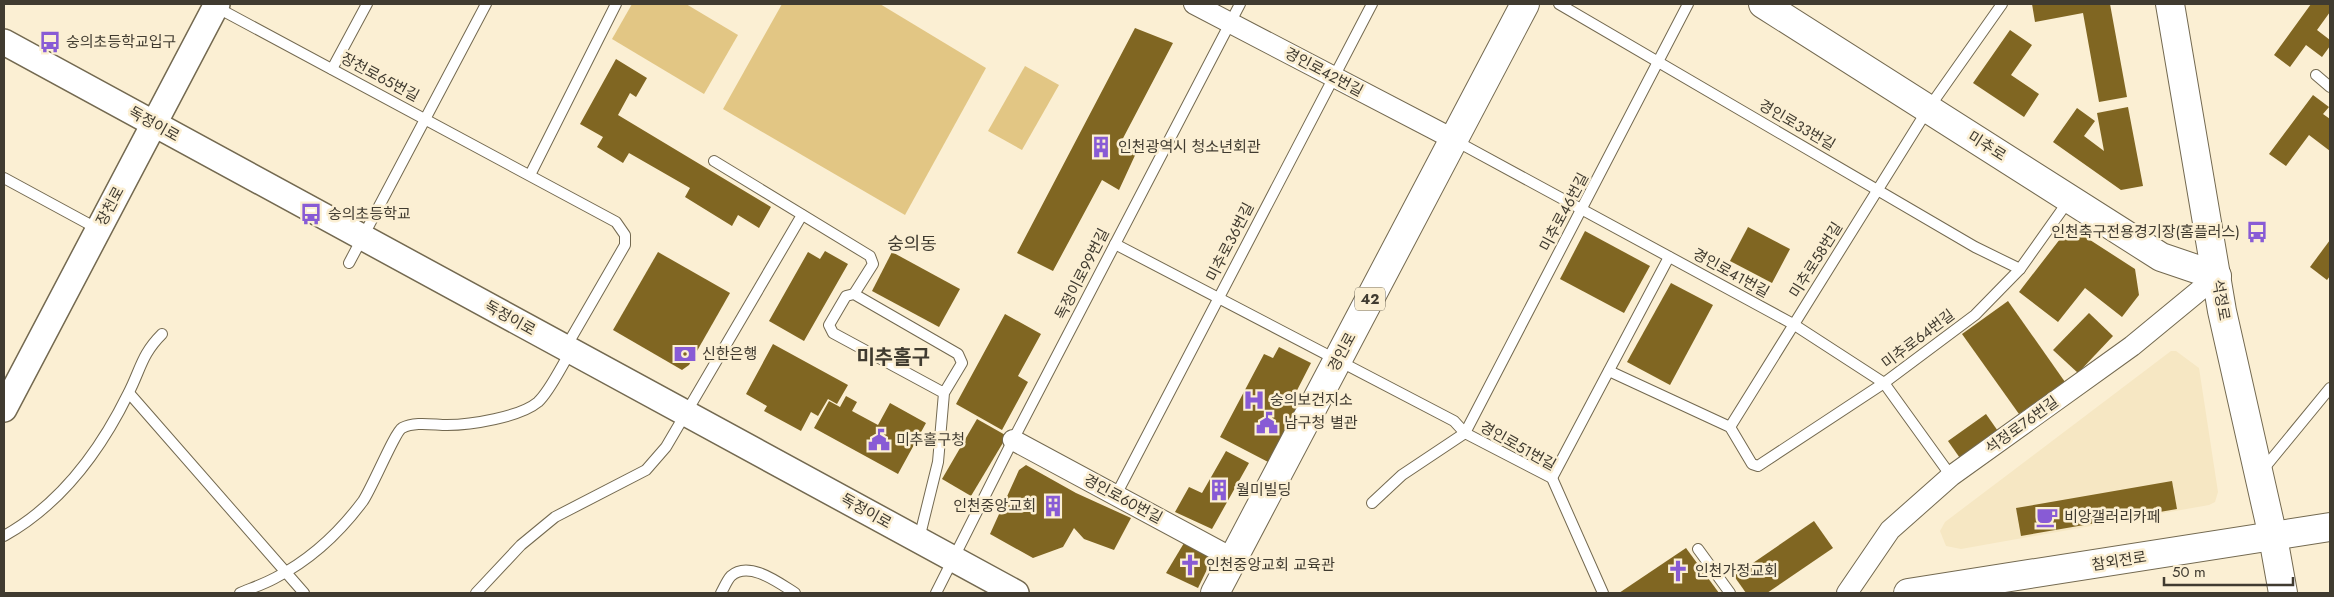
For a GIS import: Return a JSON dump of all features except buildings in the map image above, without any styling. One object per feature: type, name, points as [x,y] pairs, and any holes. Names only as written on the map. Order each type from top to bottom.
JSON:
[{"type":"main road","name":"경인로","points":[[1215,593],[1524,4]]},
{"type":"main road","name":"미추로","points":[[1763,4],[2160,257],[2217,276]]},
{"type":"main road","name":"석정로","points":[[2170,4],[2222,311],[2274,537],[2283,593]]},
{"type":"main road","name":"참외전로","points":[[1908,593],[2330,527]]},
{"type":"street","name":"경인로42번길","points":[[1194,4],[1453,140]]},
{"type":"street","name":"장천로","points":[[4,409],[214,5]]},
{"type":"street","name":"독정이로","points":[[4,42],[1016,593]]},
{"type":"street","name":"석정로76번길","points":[[1846,593],[1890,530],[1951,476],[2132,346],[2217,276]]},
{"type":"street","name":"경인로60번길","points":[[1013,440],[1234,559]]},
{"type":"lane","points":[[332,69],[366,4]]},
{"type":"lane","points":[[349,263],[486,4]]},
{"type":"lane","points":[[530,175],[616,4]]},
{"type":"lane","name":"독정이로99번길","points":[[936,593],[1013,440],[1240,4]]},
{"type":"lane","name":"미추로36번길","points":[[1116,495],[1332,77],[1372,4]]},
{"type":"lane","name":"경인로33번길","points":[[1559,4],[1878,189],[1975,248],[2020,269]]},
{"type":"lane","name":"미추로46번길","points":[[1465,433],[1688,4]]},
{"type":"lane","name":"미추로58번길","points":[[1730,427],[1928,109],[2002,4]]},
{"type":"lane","name":"장천로65번길","points":[[214,5],[616,222],[625,235],[625,245],[539,401],[528,409],[506,416],[457,425],[412,425],[401,429],[394,437],[386,460],[364,500],[341,528],[309,556],[284,572]]},
{"type":"lane","points":[[2316,75],[2330,87]]},
{"type":"lane","name":"경인로41번길","points":[[1453,140],[1794,324],[1884,383],[1951,476]]},
{"type":"lane","points":[[714,161],[870,256],[873,264],[854,294],[846,296],[829,325],[832,333],[944,394]]},
{"type":"lane","points":[[4,178],[98,229]]},
{"type":"lane","name":"미추로64번길","points":[[1730,427],[1752,464],[1758,466],[1884,383],[1975,315],[2020,269],[2070,199]]},
{"type":"lane","points":[[482,591],[521,546],[555,517],[646,470],[666,447],[802,215]]},
{"type":"lane","name":"경인로51번길","points":[[1115,244],[1454,421],[1465,433],[1552,478],[1603,593]]},
{"type":"lane","name":"경인로41번길","points":[[1552,478],[1669,257]]},
{"type":"lane","points":[[854,294],[958,354],[962,363],[944,394],[938,462],[919,540]]},
{"type":"lane","points":[[4,536],[22,526],[51,504],[95,453],[129,393],[148,348],[162,334]]},
{"type":"lane","points":[[1609,371],[1730,427]]},
{"type":"lane","points":[[2259,474],[2330,388]]},
{"type":"lane","points":[[129,393],[304,593]]},
{"type":"lane","points":[[1372,503],[1402,475],[1465,433]]},
{"type":"lane","points":[[1698,548],[1730,593]]},
{"type":"lane","points":[[721,593],[731,577],[741,570],[757,572],[795,593]]},
{"type":"lane","points":[[240,593],[284,572]]},
{"type":"shaded area","points":[[632,4],[686,4],[738,35],[704,94],[612,39]]},
{"type":"shaded area","points":[[782,4],[880,4],[986,68],[905,215],[723,109]]},
{"type":"shaded area","points":[[1025,66],[1059,85],[1022,150],[988,131]]},
{"type":"shaded area","points":[[2171,351],[2176,351],[2199,368],[2218,492],[2215,502],[2209,505],[1961,549],[1946,546],[1940,531],[1945,522]]},
{"type":"place","name":"숭의초등학교입구","points":[[50,42]]},
{"type":"place","name":"인천광역시 청소년회관","points":[[1101,147]]},
{"type":"place","name":"숭의초등학교","points":[[311,214]]},
{"type":"place","name":"인천축구전용경기장(홈플러스)","points":[[2257,232]]},
{"type":"place","name":"신한은행","points":[[685,354]]},
{"type":"place","name":"숭의보건지소","points":[[1254,400]]},
{"type":"place","name":"남구청 별관","points":[[1267,423]]},
{"type":"place","name":"미추홀구청","points":[[879,440]]},
{"type":"place","name":"월미빌딩","points":[[1219,490]]},
{"type":"place","name":"인천중앙교회","points":[[1053,506]]},
{"type":"place","name":"비앙갤러리카페","points":[[2047,517]]},
{"type":"place","name":"인천중앙교회 교육관","points":[[1190,565]]},
{"type":"place","name":"인천가정교회","points":[[1678,571]]},
{"type":"district","name":"숭의동","points":[[912,244]]},
{"type":"district","name":"미추홀구","points":[[893,357]]}]
